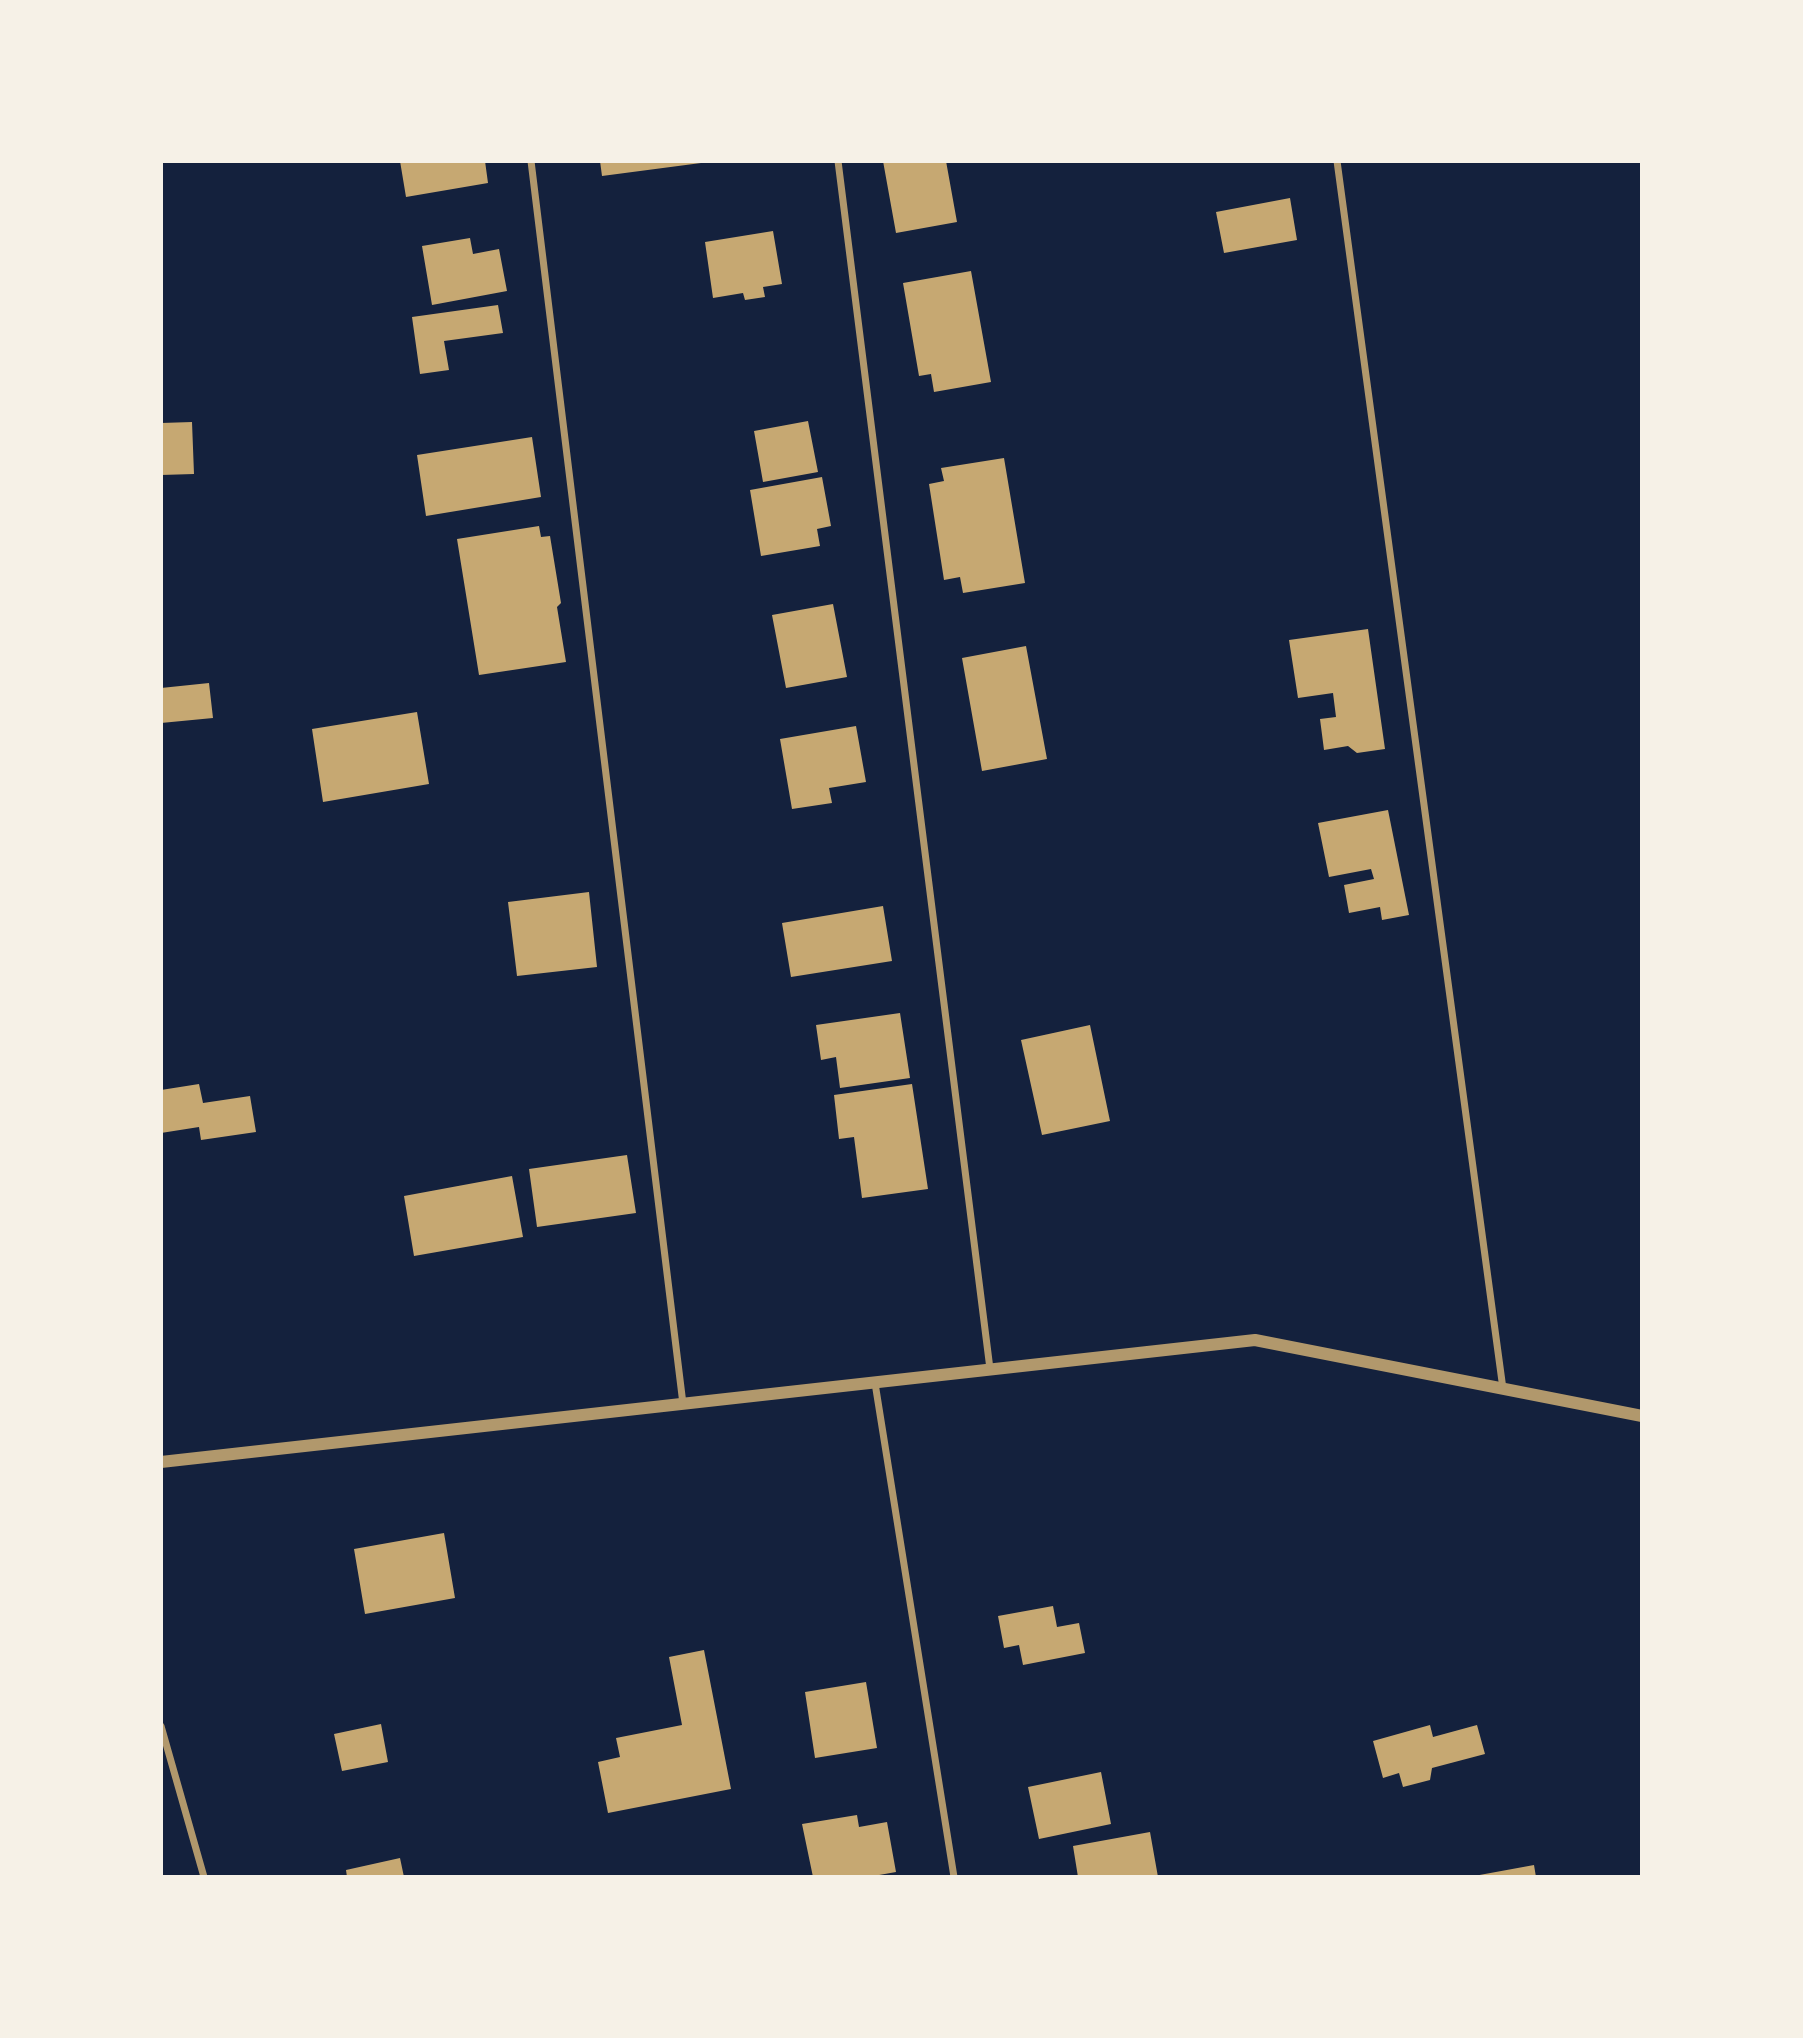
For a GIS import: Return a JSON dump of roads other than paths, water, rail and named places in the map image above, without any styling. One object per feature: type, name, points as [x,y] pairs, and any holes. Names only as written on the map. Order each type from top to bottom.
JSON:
[{"type":"street","points":[[531,161],[683,1404]]},
{"type":"street","points":[[838,161],[990,1369]]},
{"type":"street","points":[[1337,161],[1503,1389]]},
{"type":"street","points":[[161,1462],[1255,1340],[1642,1416]]},
{"type":"street","points":[[875,1383],[954,1877]]},
{"type":"street","points":[[161,1726],[204,1877]]}]
